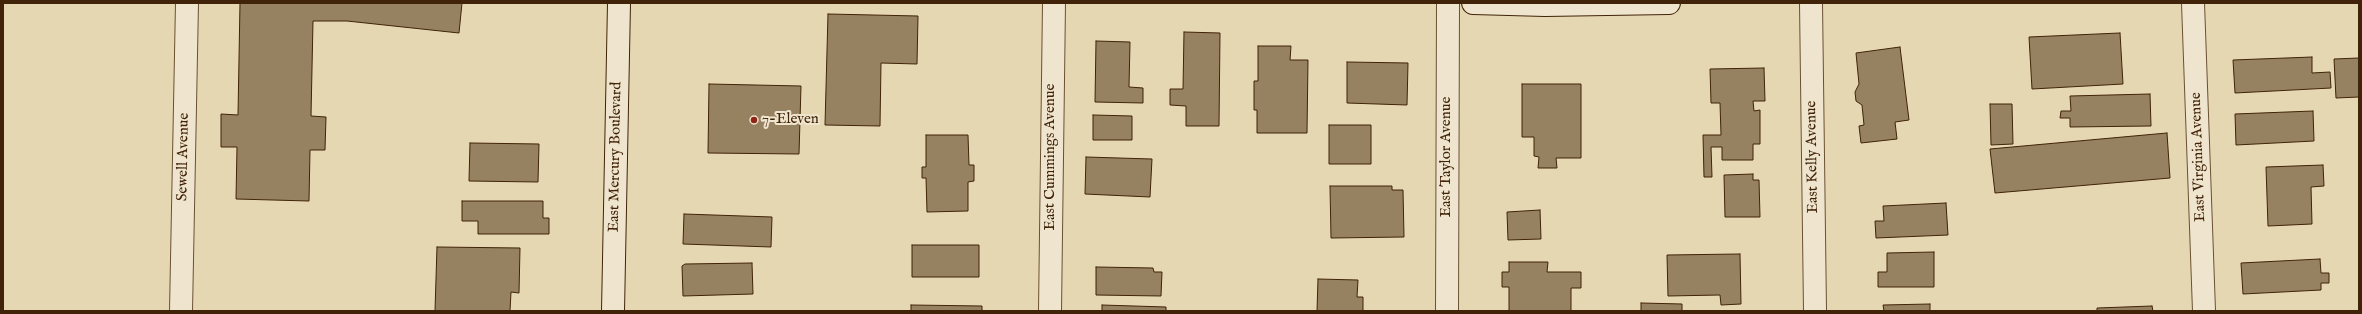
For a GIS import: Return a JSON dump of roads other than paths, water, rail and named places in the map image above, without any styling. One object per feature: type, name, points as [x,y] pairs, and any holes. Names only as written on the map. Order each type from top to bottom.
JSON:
[{"type":"street","name":"Sewell Avenue","points":[[182,311],[187,3]]},
{"type":"street","name":"East Mercury Boulevard","points":[[613,311],[618,3]]},
{"type":"street","name":"East Cummings Avenue","points":[[1050,311],[1054,3]]},
{"type":"street","name":"East Taylor Avenue","points":[[1447,311],[1448,3]]},
{"type":"street","points":[[1473,3],[1545,5],[1669,3]]},
{"type":"street","name":"East Kelly Avenue","points":[[1811,3],[1815,311]]},
{"type":"street","name":"East Virginia Avenue","points":[[2193,3],[2204,311]]},
{"type":"place","name":"7-Eleven","points":[[754,120]]}]
